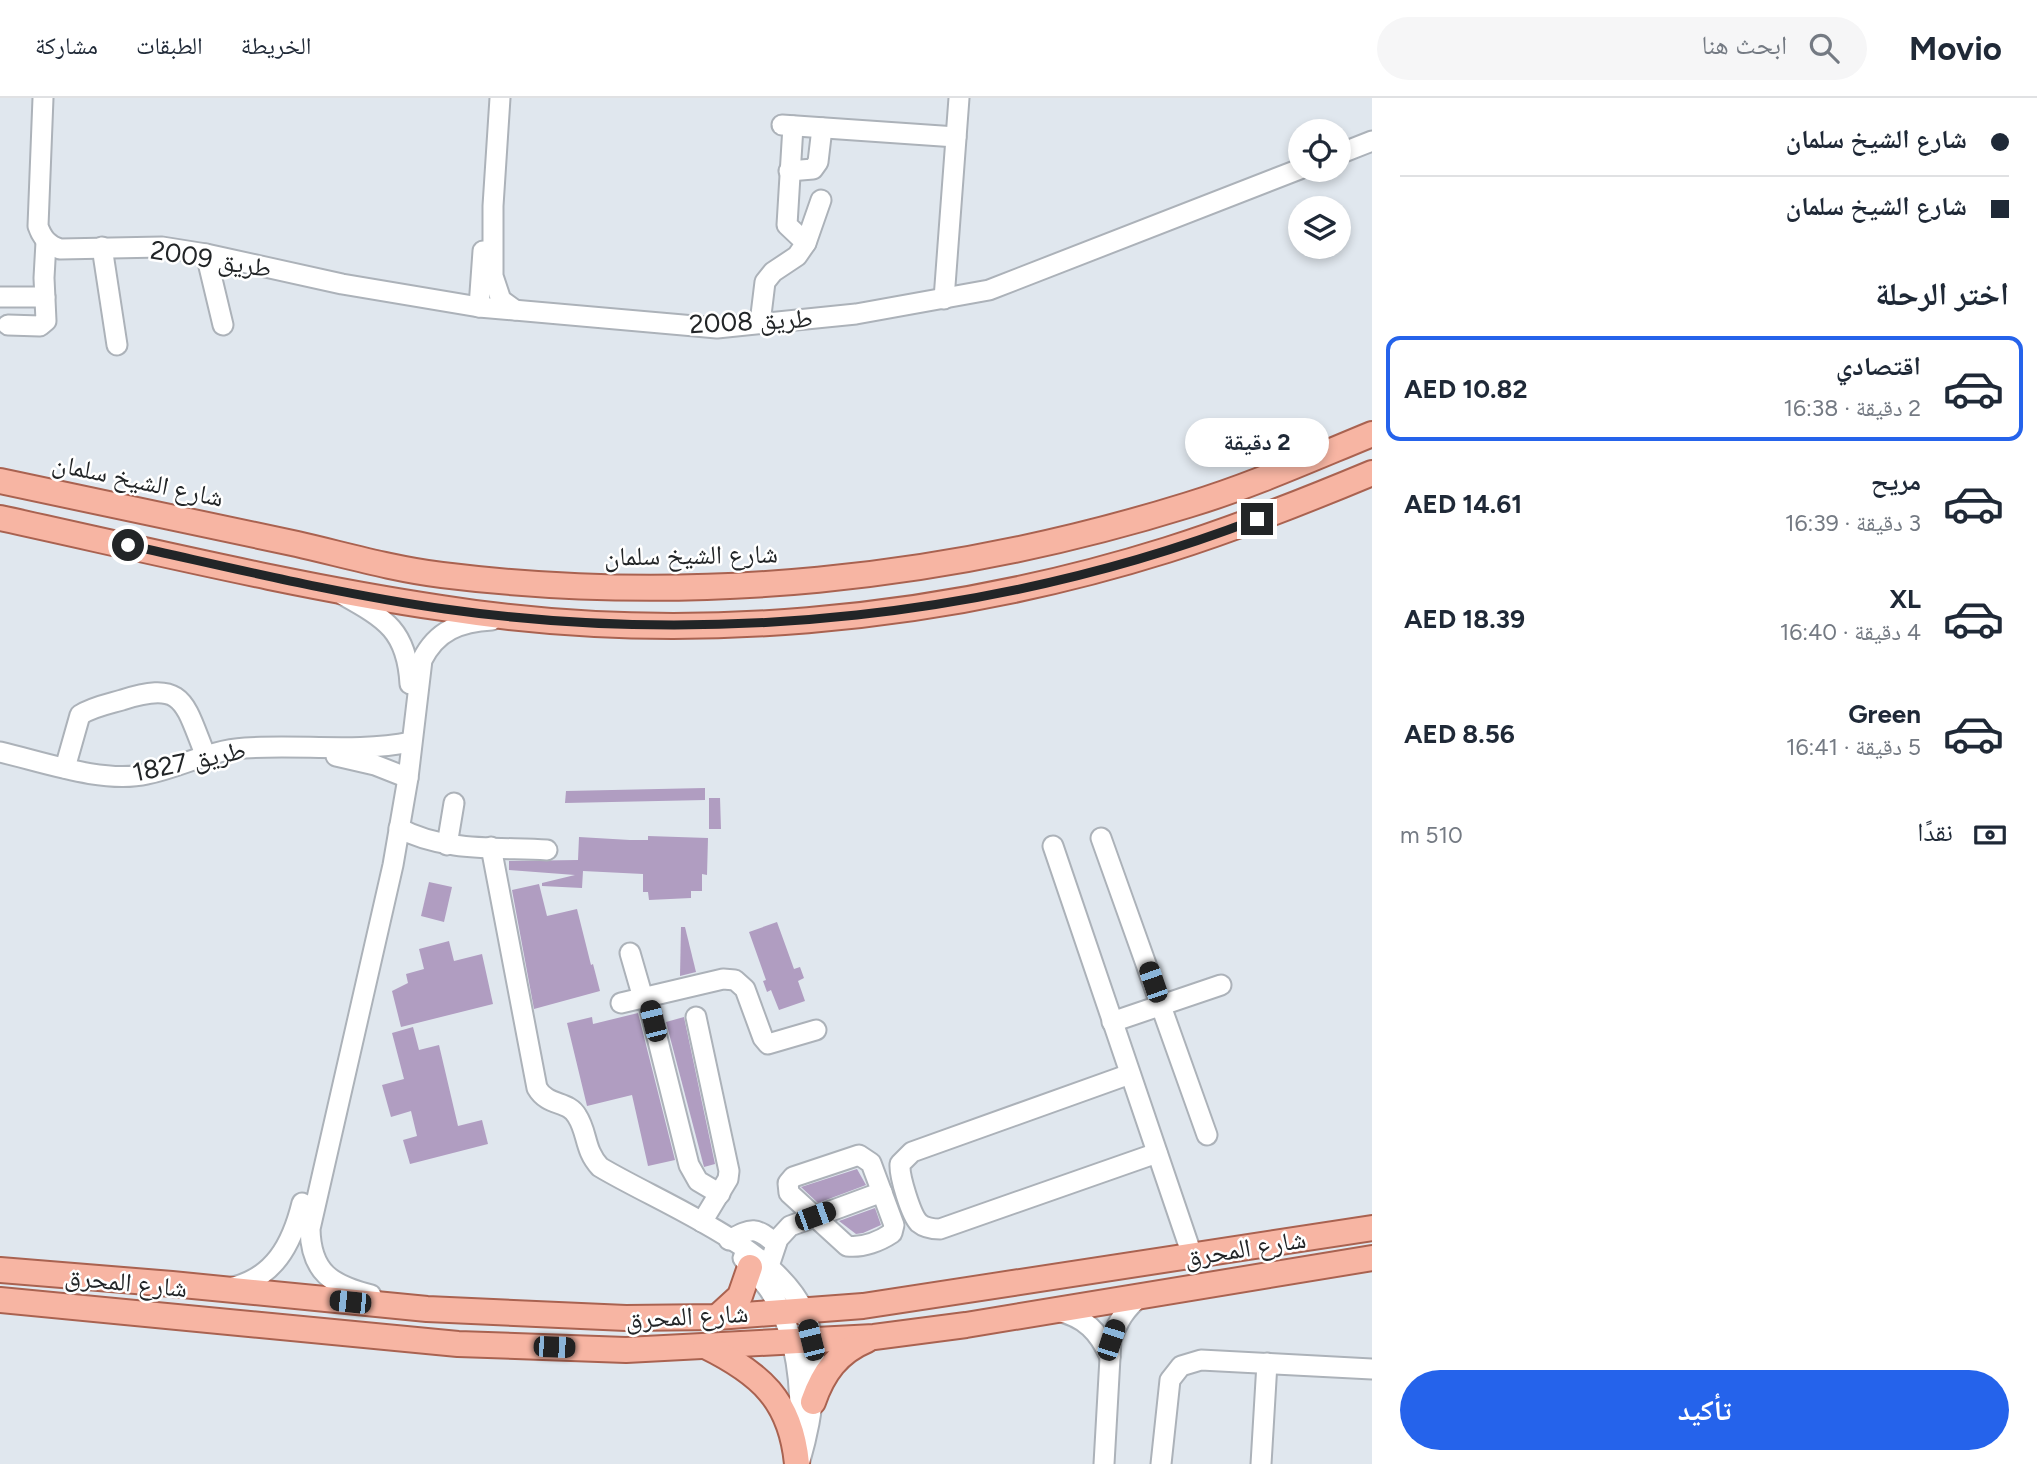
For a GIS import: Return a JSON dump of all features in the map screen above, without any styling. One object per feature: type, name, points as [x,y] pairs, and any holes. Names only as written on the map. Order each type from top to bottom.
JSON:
[{"type":"main road","name":"شارع الشيخ سلمان","points":[[0,481],[439,575],[555,586],[662,589],[770,585],[877,575],[983,558],[1088,534],[1191,504],[1372,434]]},
{"type":"main road","points":[[0,518],[333,589],[444,609],[595,623],[739,623],[859,614],[955,600],[1096,570],[1223,531],[1372,473]]},
{"type":"main road","name":"شارع المحرق","points":[[0,1270],[427,1310],[626,1318],[717,1317],[877,1304],[1372,1228]]},
{"type":"main road","points":[[1167,1291],[1185,1273],[1192,1255]]},
{"type":"main road","name":"شارع المحرق","points":[[0,1300],[458,1344],[626,1350],[874,1337],[1372,1258]]},
{"type":"main road","points":[[717,1317],[740,1296],[760,1267]]},
{"type":"main road","points":[[813,1402],[829,1368],[857,1344],[874,1337]]},
{"type":"main road","points":[[704,1346],[754,1374],[773,1393],[791,1429],[798,1464]]},
{"type":"street","points":[[8,325],[44,325],[47,318],[46,242],[38,226],[43,98]]},
{"type":"street","points":[[500,98],[493,206],[494,285],[501,300],[515,310]]},
{"type":"street","points":[[944,299],[959,98]]},
{"type":"street","points":[[806,243],[787,225],[788,126],[956,137]]},
{"type":"street","points":[[789,171],[813,169],[818,162],[822,128]]},
{"type":"street","points":[[1351,149],[1372,141]]},
{"type":"street","name":"طريق 2008","points":[[515,310],[717,328],[856,314],[944,299],[989,290],[1288,174]]},
{"type":"street","points":[[760,323],[765,282],[773,272],[797,256],[806,243],[821,200]]},
{"type":"street","points":[[479,307],[481,263],[493,206]]},
{"type":"street","name":"طريق 2009","points":[[46,242],[60,249],[162,247],[206,254],[342,285],[479,307],[515,310]]},
{"type":"street","points":[[102,247],[117,345]]},
{"type":"street","points":[[206,254],[223,325]]},
{"type":"street","points":[[0,296],[45,297]]},
{"type":"street","points":[[1302,502],[1372,483]]},
{"type":"street","points":[[333,589],[374,612],[390,625],[401,641],[409,662],[410,690],[405,777],[393,865],[313,1215],[310,1243],[321,1269],[343,1288],[427,1310]]},
{"type":"street","points":[[408,743],[418,674],[429,645],[452,628],[472,621],[523,618]]},
{"type":"street","points":[[65,768],[80,715],[157,690],[171,692],[188,712],[205,754]]},
{"type":"street","name":"طريق 1827","points":[[0,752],[65,768],[120,776],[146,775],[205,754],[241,748],[377,747],[408,743]]},
{"type":"street","name":"طريق 1827","points":[[297,747],[375,765],[405,777]]},
{"type":"street","points":[[223,1289],[249,1282],[271,1267],[287,1248],[296,1228],[387,864],[405,777]]},
{"type":"street","points":[[447,845],[454,803]]},
{"type":"street","points":[[399,828],[422,839],[447,845],[547,850]]},
{"type":"street","points":[[1101,838],[1207,1135]]},
{"type":"street","points":[[393,865],[410,852],[447,845]]},
{"type":"street","points":[[1053,846],[1192,1255]]},
{"type":"street","points":[[491,847],[537,1088],[542,1097],[572,1110],[578,1116],[589,1152],[600,1167],[702,1222],[788,1287],[813,1402],[798,1464]]},
{"type":"street","points":[[630,953],[645,997],[689,1166],[698,1181],[720,1194]]},
{"type":"street","points":[[621,1003],[723,979],[735,979],[745,989],[763,1038],[768,1044],[816,1030]]},
{"type":"street","points":[[1112,1022],[1221,985]]},
{"type":"street","points":[[695,1017],[729,1171],[720,1194],[702,1222]]},
{"type":"street","points":[[1130,1074],[912,1152],[900,1164],[901,1176],[916,1220],[927,1228],[940,1229],[1157,1153]]},
{"type":"street","points":[[859,1155],[871,1163],[894,1225],[892,1233],[884,1238],[857,1247],[847,1246],[815,1216],[789,1193],[788,1182],[793,1177],[859,1155]]},
{"type":"street","points":[[760,1267],[790,1226],[883,1192]]},
{"type":"street","points":[[729,1240],[754,1230],[763,1232],[776,1244]]},
{"type":"street","points":[[1104,1464],[1111,1340],[1127,1307],[1141,1296]]},
{"type":"street","points":[[1052,1310],[1072,1314],[1089,1324],[1102,1340],[1111,1358]]},
{"type":"street","points":[[798,1464],[801,1341]]},
{"type":"street","points":[[1161,1464],[1170,1380],[1181,1366],[1201,1360],[1372,1369]]},
{"type":"street","points":[[1261,1464],[1267,1363]]},
{"type":"building","points":[[705,788],[705,800],[565,803],[566,791]]},
{"type":"building","points":[[709,798],[720,798],[721,829],[709,829]]},
{"type":"building","points":[[648,836],[708,838],[707,875],[702,874],[702,891],[691,891],[691,898],[649,900],[648,892],[643,892],[643,874],[583,871],[582,888],[542,886],[542,883],[575,875],[509,870],[509,861],[578,860],[579,837],[648,840]]},
{"type":"building","points":[[429,882],[452,887],[444,922],[421,916]]},
{"type":"building","points":[[539,884],[547,916],[577,909],[600,991],[534,1009],[512,890]]},
{"type":"building","points":[[777,922],[794,969],[800,967],[804,978],[798,981],[805,1001],[779,1010],[771,990],[767,992],[763,981],[766,980],[749,932]]},
{"type":"building","points":[[681,927],[685,927],[696,972],[680,976]]},
{"type":"building","points":[[449,941],[454,961],[482,954],[493,1004],[401,1027],[392,991],[408,983],[406,974],[424,969],[419,949]]},
{"type":"building","points":[[638,1013],[675,1160],[648,1166],[632,1095],[587,1106],[567,1023],[592,1017],[593,1024]]},
{"type":"building","points":[[684,1017],[715,1164],[704,1167],[666,1022]]},
{"type":"building","points":[[413,1027],[419,1050],[439,1045],[458,1126],[482,1120],[488,1144],[410,1164],[403,1140],[417,1136],[411,1111],[391,1117],[382,1085],[404,1079],[392,1033]]},
{"type":"building","points":[[857,1169],[866,1185],[818,1203],[801,1187]]},
{"type":"building","points":[[875,1208],[881,1225],[863,1233],[856,1234],[839,1221]]},
{"type":"route","points":[[128,545],[333,589],[444,609],[595,623],[739,623],[883,611],[1026,587],[1166,550],[1257,519]]}]
